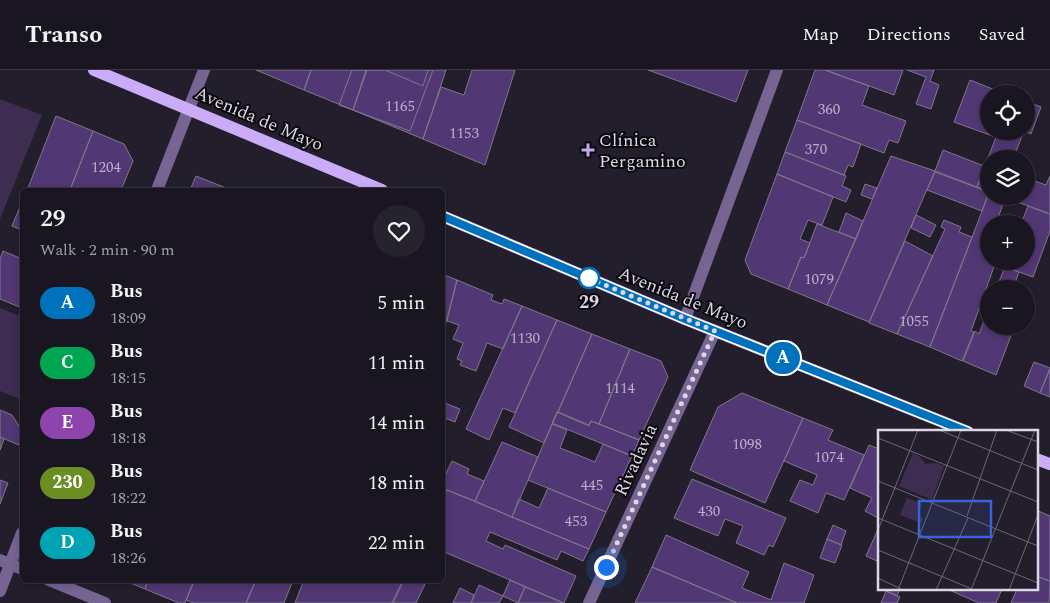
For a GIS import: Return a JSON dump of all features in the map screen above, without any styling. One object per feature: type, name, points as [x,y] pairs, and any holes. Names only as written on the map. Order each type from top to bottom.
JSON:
[{"type":"main road","name":"Avenida de Mayo","points":[[94,70],[377,188]]},
{"type":"main road","name":"Avenida de Mayo","points":[[445,217],[685,319],[963,430]]},
{"type":"main road","points":[[1038,460],[1050,464]]},
{"type":"street","points":[[158,188],[204,70]]},
{"type":"street","points":[[685,319],[778,70]]},
{"type":"street","name":"Rivadavia","points":[[589,603],[715,331]]},
{"type":"street","points":[[0,591],[20,539]]},
{"type":"street","points":[[56,583],[106,603]]},
{"type":"shaded area","points":[[0,99],[42,115],[0,219]]},
{"type":"shaded area","points":[[0,308],[20,316],[20,399],[0,391]]},
{"type":"building","points":[[256,70],[311,70],[304,90]]},
{"type":"building","points":[[311,70],[366,70],[353,110],[304,90]]},
{"type":"building","points":[[352,70],[433,70],[410,131],[339,105]]},
{"type":"building","points":[[367,70],[385,70],[423,86],[428,70],[446,70],[423,139],[353,110]]},
{"type":"building","points":[[472,70],[515,70],[485,165],[423,139],[441,87],[464,95]]},
{"type":"building","points":[[648,70],[748,70],[736,102]]},
{"type":"building","points":[[815,70],[825,70],[869,86],[862,105],[906,121],[898,143],[889,140],[884,153],[797,120]]},
{"type":"building","points":[[825,70],[903,70],[894,95]]},
{"type":"building","points":[[907,70],[934,70],[930,81],[939,85],[931,109],[916,104],[926,77]]},
{"type":"building","points":[[970,80],[983,85],[980,85],[980,131],[954,122]]},
{"type":"building","points":[[1035,105],[1041,107],[1035,123]]},
{"type":"building","points":[[56,116],[93,131],[71,188],[28,188]]},
{"type":"building","points":[[797,120],[861,144],[853,167],[848,165],[844,175],[785,152]]},
{"type":"building","points":[[93,131],[124,144],[133,161],[122,188],[71,188]]},
{"type":"building","points":[[995,140],[1020,140],[1017,150],[991,150]]},
{"type":"building","points":[[943,150],[980,164],[980,178],[977,187],[935,171]]},
{"type":"building","points":[[785,152],[846,176],[842,186],[851,190],[846,202],[777,174]]},
{"type":"building","points":[[891,156],[935,171],[869,322],[827,305]]},
{"type":"building","points":[[935,172],[980,189],[980,205],[984,205],[982,211],[927,190]]},
{"type":"building","points":[[777,174],[833,197],[822,225],[808,220],[800,239],[810,243],[804,258],[801,257],[788,289],[751,274],[745,260]]},
{"type":"building","points":[[196,176],[226,188],[191,188]]},
{"type":"building","points":[[1050,176],[1050,214],[1026,205],[1035,205],[1035,181],[1046,185]]},
{"type":"building","points":[[865,184],[877,188],[872,199],[861,195]]},
{"type":"building","points":[[984,205],[1003,205],[999,215],[981,215]]},
{"type":"building","points":[[1028,206],[1050,214],[1050,231],[1033,277],[1013,270],[1035,270],[1035,215],[1024,215]]},
{"type":"building","points":[[20,207],[20,229],[12,226]]},
{"type":"building","points":[[846,213],[863,221],[856,239],[839,232]]},
{"type":"building","points":[[916,215],[936,225],[930,237],[911,228]]},
{"type":"building","points":[[980,216],[980,270],[993,270],[989,280],[980,280],[980,306],[971,331],[974,332],[962,361],[930,347]]},
{"type":"building","points":[[944,220],[961,227],[959,232],[972,237],[930,347],[897,334],[945,229],[941,227]]},
{"type":"building","points":[[817,224],[856,239],[827,305],[788,289],[801,257],[804,258]]},
{"type":"building","points":[[905,241],[933,256],[897,334],[869,323]]},
{"type":"building","points":[[3,251],[20,258],[20,307],[0,299],[0,259]]},
{"type":"building","points":[[1004,270],[1019,272],[1016,280],[1000,280]]},
{"type":"building","points":[[445,275],[457,280],[445,326]]},
{"type":"building","points":[[457,280],[493,295],[491,300],[502,304],[504,299],[522,306],[503,349],[487,343],[476,371],[460,365],[462,361],[457,359],[463,343],[453,339],[459,325],[447,321]]},
{"type":"building","points":[[522,306],[557,320],[515,413],[503,408],[489,440],[466,429]]},
{"type":"building","points":[[557,320],[592,334],[544,443],[509,427]]},
{"type":"building","points":[[975,331],[979,334],[980,331],[980,335],[1011,335],[996,375],[963,361]]},
{"type":"building","points":[[592,334],[630,349],[599,424],[591,421],[589,425],[558,412]]},
{"type":"building","points":[[630,349],[661,361],[668,377],[639,440],[599,424]]},
{"type":"building","points":[[1034,362],[1050,368],[1040,393],[1024,386]]},
{"type":"building","points":[[1050,369],[1050,397],[1040,393]]},
{"type":"building","points":[[742,393],[803,418],[765,503],[690,470],[718,407]]},
{"type":"building","points":[[445,403],[460,409],[455,422],[445,418]]},
{"type":"building","points":[[0,410],[12,415],[20,428],[19,445],[0,437]]},
{"type":"building","points":[[557,412],[589,426],[591,421],[639,440],[632,456],[552,423]]},
{"type":"building","points":[[803,418],[833,430],[828,440],[864,455],[844,500],[826,493],[818,513],[790,501],[800,480],[813,485],[817,475],[784,461]]},
{"type":"building","points":[[552,424],[567,430],[560,448],[595,462],[603,444],[632,456],[606,512],[528,480]]},
{"type":"building","points":[[0,437],[4,439],[0,450]]},
{"type":"building","points":[[502,442],[538,457],[512,517],[475,501]]},
{"type":"building","points":[[869,445],[878,449],[878,518],[865,511],[872,498],[850,488]]},
{"type":"building","points":[[452,461],[469,469],[467,474],[484,481],[475,501],[445,489],[445,476]]},
{"type":"building","points":[[692,479],[786,518],[773,547],[769,545],[764,555],[736,543],[743,526],[725,519],[718,536],[674,518]]},
{"type":"building","points":[[0,480],[8,483],[0,504]]},
{"type":"building","points":[[548,488],[606,512],[589,549],[512,517],[519,499],[539,508]]},
{"type":"building","points":[[447,490],[589,549],[583,561],[561,551],[557,560],[490,532],[486,541],[503,549],[505,545],[576,576],[564,603],[445,552],[445,494]]},
{"type":"building","points":[[1038,511],[1050,516],[1050,581],[1038,577]]},
{"type":"building","points":[[833,525],[846,531],[841,545],[827,539]]},
{"type":"building","points":[[878,529],[878,562],[866,556]]},
{"type":"building","points":[[666,535],[749,572],[742,588],[771,600],[784,563],[814,575],[804,603],[737,603],[652,567]]},
{"type":"building","points":[[827,539],[842,545],[835,563],[820,558]]},
{"type":"building","points":[[652,567],[737,603],[635,603]]},
{"type":"building","points":[[1038,577],[1050,581],[1049,603],[1011,603],[1017,590],[1038,590]]},
{"type":"building","points":[[510,580],[525,587],[518,603],[503,596]]},
{"type":"building","points":[[130,583],[147,583],[145,589]]},
{"type":"building","points":[[147,583],[193,583],[185,603],[179,603],[145,589]]},
{"type":"building","points":[[194,583],[255,583],[246,603],[194,603],[186,600]]},
{"type":"building","points":[[255,583],[292,583],[284,603],[246,603]]},
{"type":"building","points":[[303,583],[402,583],[392,603],[295,603]]},
{"type":"building","points":[[403,583],[426,583],[416,603],[393,603]]},
{"type":"building","points":[[479,585],[503,596],[499,603],[471,603]]},
{"type":"building","points":[[525,587],[563,603],[518,603]]},
{"type":"building","points":[[460,588],[474,595],[471,603],[453,603]]},
{"type":"building","points":[[886,590],[900,590],[897,596]]},
{"type":"building","points":[[949,590],[1002,590],[996,603],[979,603]]},
{"type":"building","points":[[886,591],[900,597],[897,603],[881,603]]},
{"type":"bus line","name":"A","points":[[445,217],[685,319],[963,430]]},
{"type":"place","name":"Clínica Pergamino","points":[[588,150]]},
{"type":"place","name":"29","points":[[589,278]]},
{"type":"route","points":[[589,278],[581,275],[715,331],[606,567]]}]
